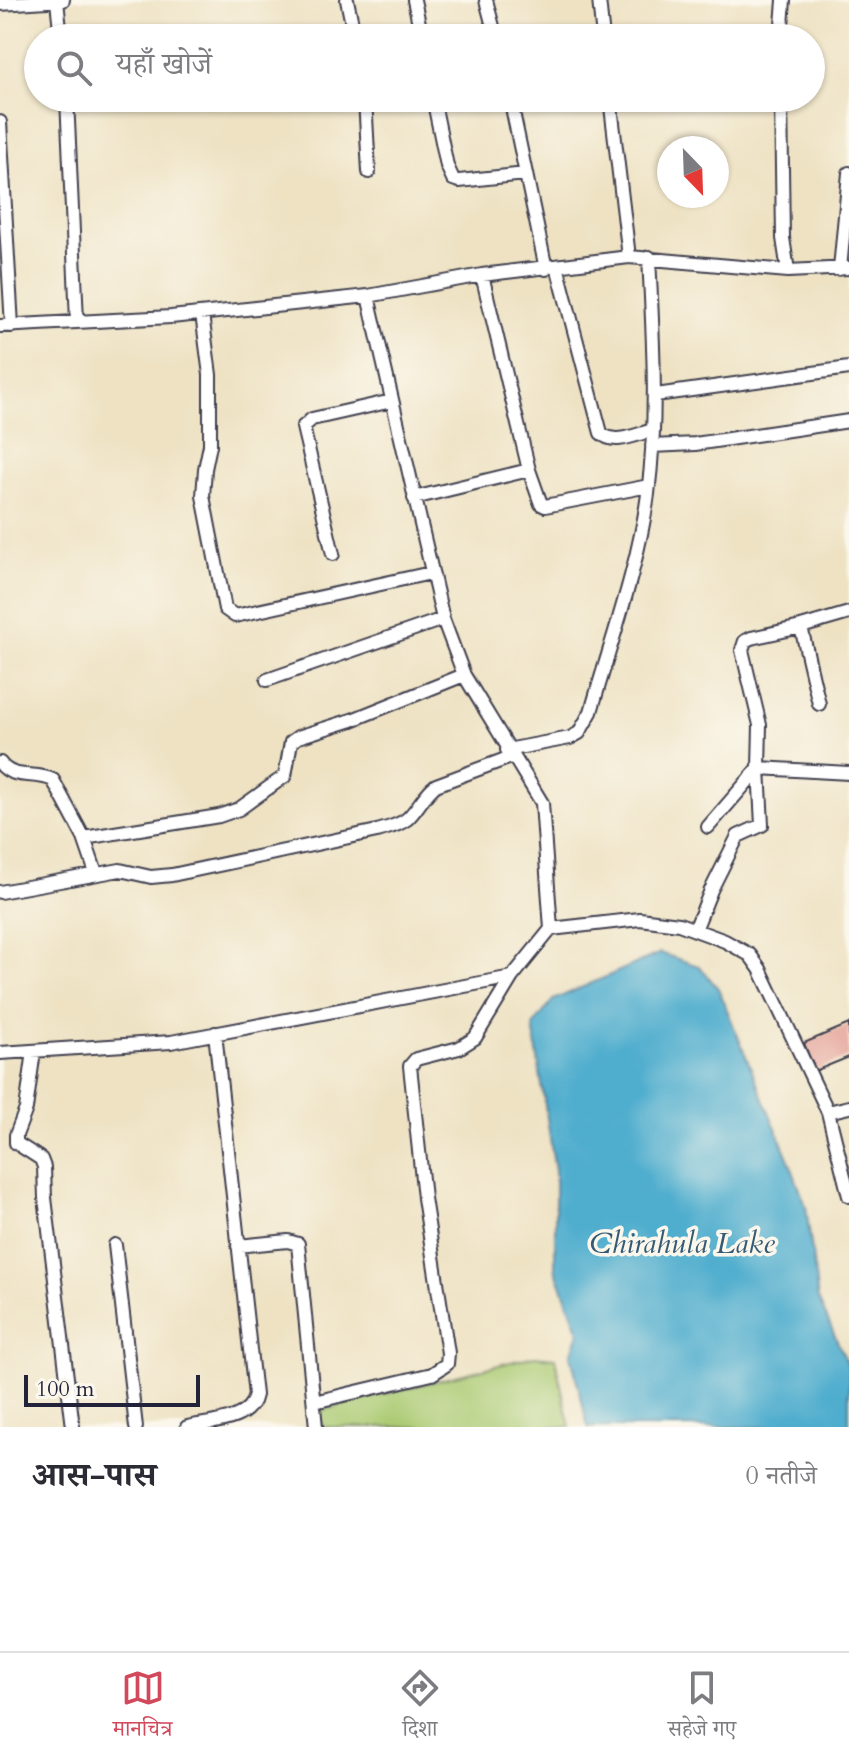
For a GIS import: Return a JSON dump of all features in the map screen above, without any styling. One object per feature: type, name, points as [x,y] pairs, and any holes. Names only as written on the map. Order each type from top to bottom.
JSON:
[{"type":"street","points":[[0,4],[63,0]]},
{"type":"street","points":[[347,0],[352,24]]},
{"type":"street","points":[[414,0],[419,24]]},
{"type":"street","points":[[486,0],[492,24]]},
{"type":"street","points":[[599,0],[602,24]]},
{"type":"street","points":[[782,24],[784,0]]},
{"type":"street","points":[[57,1],[59,24]]},
{"type":"street","points":[[68,112],[77,321]]},
{"type":"street","points":[[366,112],[369,172]]},
{"type":"street","points":[[436,112],[447,166],[453,179],[459,181],[526,174]]},
{"type":"street","points":[[513,112],[526,174],[601,433],[615,440],[653,430]]},
{"type":"street","points":[[612,112],[629,257]]},
{"type":"street","points":[[781,112],[783,238],[788,271]]},
{"type":"street","points":[[0,122],[6,326],[202,314],[368,296],[482,275],[629,257],[788,271],[844,269],[849,173]]},
{"type":"street","points":[[0,892],[120,870],[151,877],[172,875],[377,831],[410,817],[427,792],[436,785],[509,754],[579,733],[591,712],[630,576],[649,486],[656,395],[649,257]]},
{"type":"street","points":[[482,275],[529,470],[541,504],[545,506],[649,486]]},
{"type":"street","points":[[314,1402],[432,1374],[447,1364],[410,1066],[420,1058],[459,1048],[475,1038],[512,977],[551,929],[542,803],[509,754],[464,675],[443,619],[368,296]]},
{"type":"street","points":[[202,314],[210,375],[210,445],[203,496],[228,613],[235,616],[431,573]]},
{"type":"street","points":[[656,395],[849,368]]},
{"type":"street","points":[[333,554],[303,427],[312,419],[392,401]]},
{"type":"street","points":[[652,446],[695,444],[849,421]]},
{"type":"street","points":[[414,498],[529,470]]},
{"type":"street","points":[[695,930],[738,836],[762,825],[760,725],[742,650],[745,641],[849,613]]},
{"type":"street","points":[[267,680],[443,619]]},
{"type":"street","points":[[801,627],[819,704]]},
{"type":"street","points":[[84,838],[219,816],[239,809],[285,776],[291,742],[298,737],[352,720],[464,675]]},
{"type":"street","points":[[0,763],[11,774],[46,776],[53,780],[84,838],[96,873]]},
{"type":"street","points":[[759,768],[849,773]]},
{"type":"street","points":[[708,827],[759,768]]},
{"type":"street","points":[[551,929],[640,919],[679,924],[725,941],[750,955],[760,969],[828,1112],[849,1196]]},
{"type":"street","points":[[0,1053],[171,1042],[512,977]]},
{"type":"street","points":[[187,1427],[242,1415],[253,1404],[255,1395],[215,1033]]},
{"type":"street","points":[[34,1051],[26,1109],[16,1143],[41,1159],[44,1167],[45,1198],[73,1427]]},
{"type":"street","points":[[828,1112],[849,1107]]},
{"type":"street","points":[[238,1246],[288,1241],[298,1244],[316,1427]]},
{"type":"street","points":[[115,1245],[136,1427]]},
{"type":"green space","points":[[534,1356],[555,1358],[570,1427],[322,1427],[319,1411]]},
{"type":"water","name":"Chirahula Lake","points":[[660,953],[699,966],[718,988],[789,1160],[806,1206],[818,1299],[849,1367],[849,1427],[588,1427],[571,1355],[579,1332],[555,1268],[555,1171],[533,1026],[553,1000]]},
{"type":"building","points":[[849,1024],[849,1057],[815,1071],[804,1043]]}]
